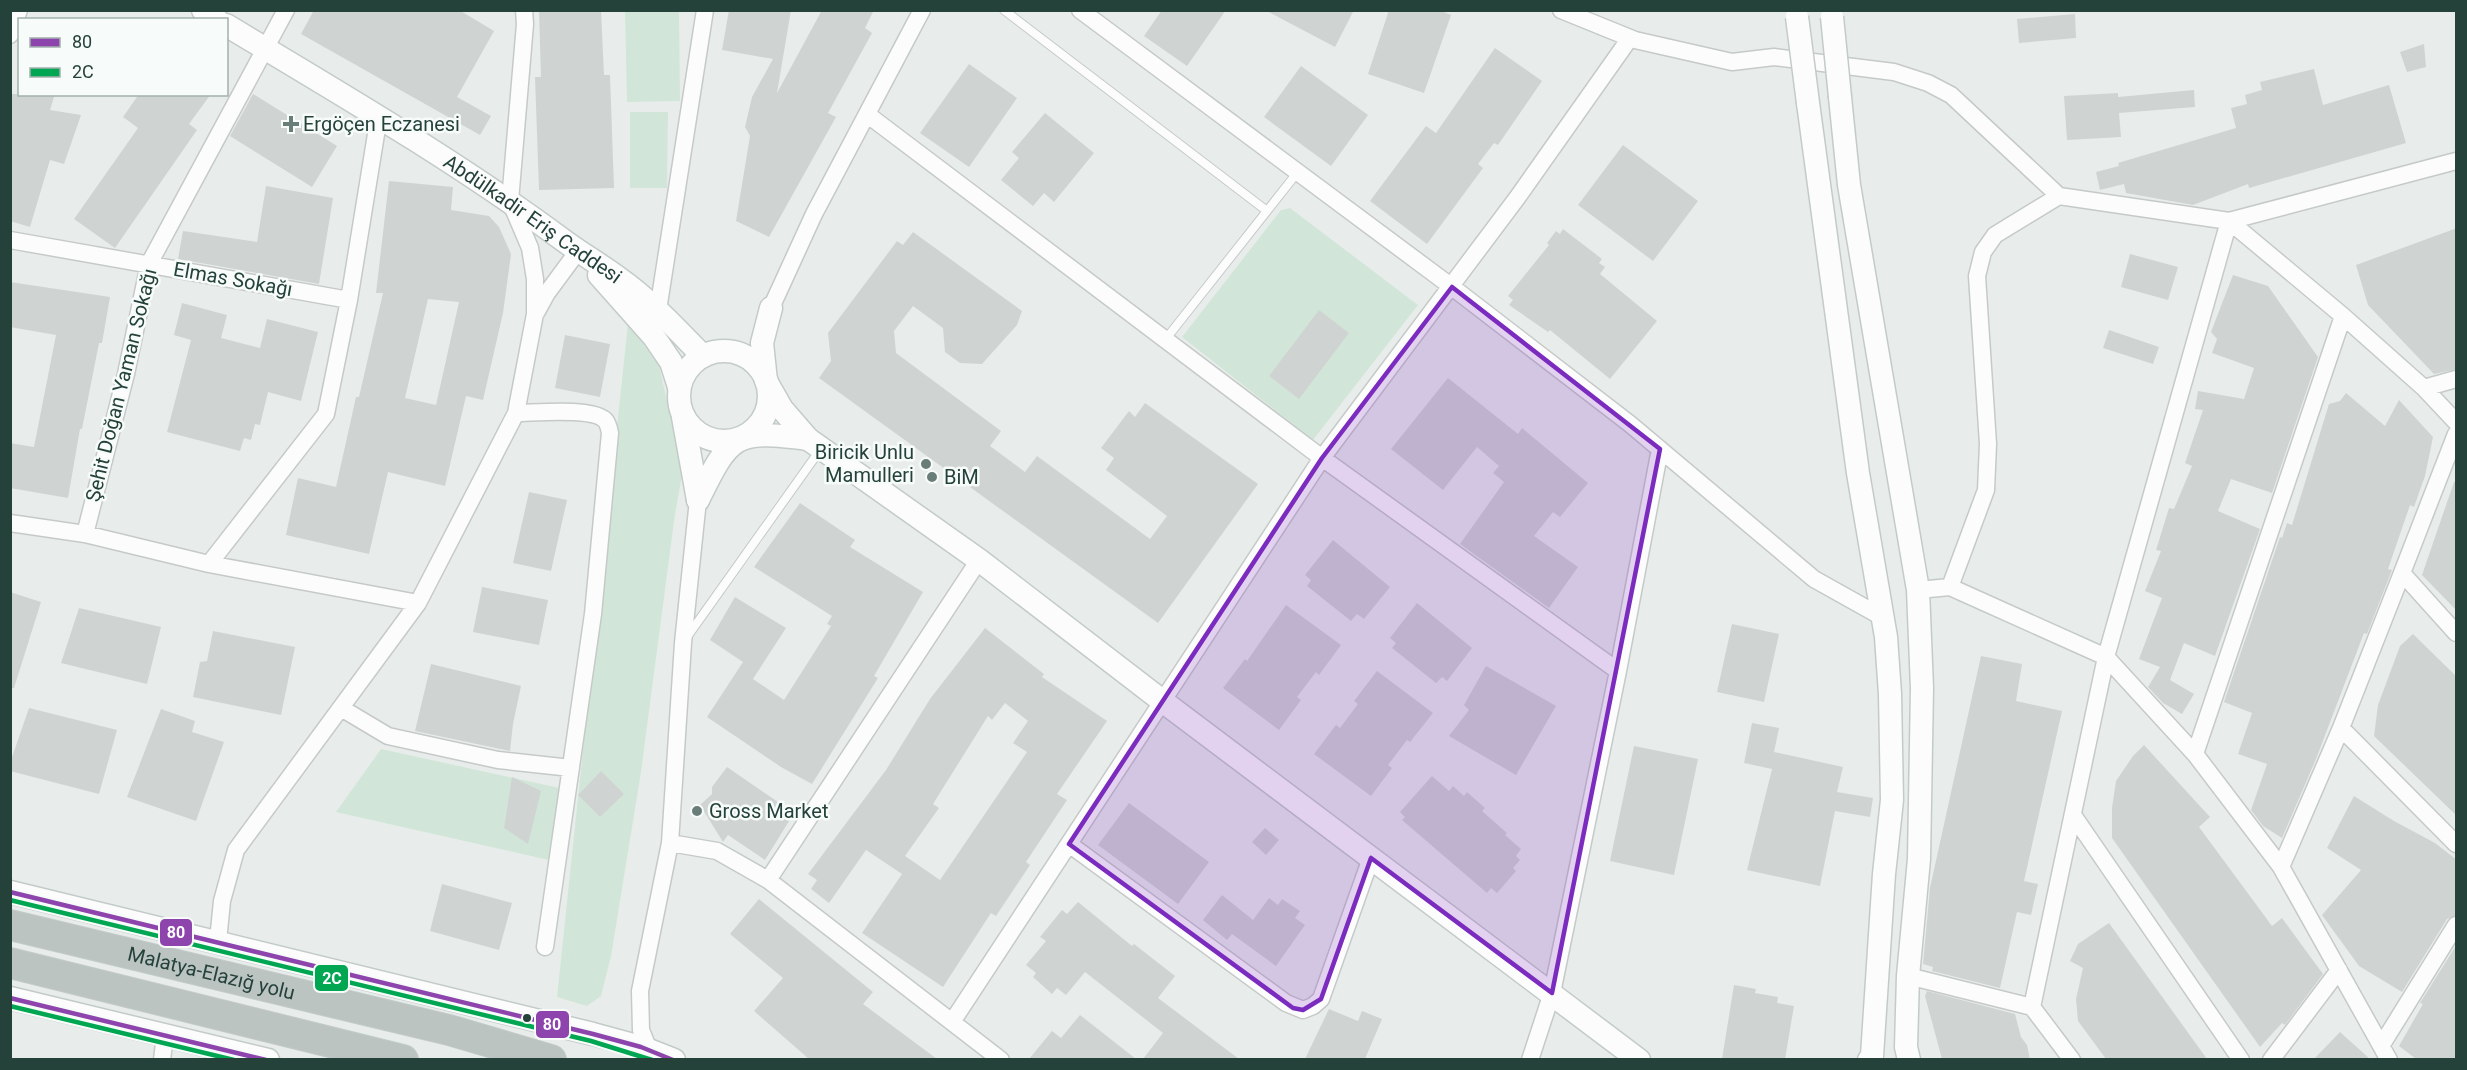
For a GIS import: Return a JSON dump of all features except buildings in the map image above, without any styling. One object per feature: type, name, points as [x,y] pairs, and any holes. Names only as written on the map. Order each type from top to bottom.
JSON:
[{"type":"highway","name":"Malatya-Elazığ yolu","points":[[10,925],[449,1030],[551,1059]]},
{"type":"highway","name":"Malatya-Elazığ yolu","points":[[10,963],[403,1059]]},
{"type":"main road","points":[[1797,14],[1858,473],[1882,617],[1890,694],[1892,800],[1884,874],[1872,1056],[1869,1059]]},
{"type":"main road","points":[[1832,14],[1849,185],[1918,590],[1922,688],[1919,859],[1908,976],[1906,1047],[1909,1059]]},
{"type":"main road","name":"Abdülkadir Eriş Caddesi","points":[[228,26],[379,116],[510,201],[578,251],[621,279],[710,354]]},
{"type":"main road","points":[[578,251],[654,337],[671,362],[679,387]]},
{"type":"main road","points":[[698,500],[683,417],[678,402],[679,387],[684,373],[710,354],[740,345],[753,333],[771,308]]},
{"type":"main road","points":[[698,500],[718,459],[735,441],[749,435],[764,417],[769,396],[762,343],[771,308]]},
{"type":"main road","points":[[710,354],[732,352],[747,357],[758,367],[782,409],[814,444],[979,560],[1161,700],[1640,1059]]},
{"type":"main road","points":[[683,417],[692,429],[705,438],[719,442],[735,441],[759,434],[814,444]]},
{"type":"main road","points":[[10,892],[218,941],[649,1050],[674,1059]]},
{"type":"main road","points":[[10,998],[268,1059]]},
{"type":"street","points":[[10,35],[20,10]]},
{"type":"street","name":"Şehit Doğan Yaman Sokağı","points":[[85,534],[126,374],[149,264],[286,10]]},
{"type":"street","points":[[218,941],[222,901],[236,850],[418,603],[516,413],[535,314],[535,279],[530,249],[510,201],[525,24],[524,10]]},
{"type":"street","points":[[658,309],[705,10]]},
{"type":"street","points":[[771,308],[814,214],[868,116],[922,10]]},
{"type":"street","points":[[1080,10],[1452,287],[1660,449],[1814,579],[1882,617]]},
{"type":"street","points":[[1561,10],[1630,38],[1732,62],[1774,57],[1894,72],[1928,83],[1951,95],[2059,196],[2229,221],[2457,161]]},
{"type":"street","points":[[952,1022],[1161,700],[1322,458],[1452,287],[1630,38]]},
{"type":"street","points":[[209,564],[326,414],[349,300],[379,116]]},
{"type":"street","points":[[868,116],[1322,458],[1618,671]]},
{"type":"street","points":[[1950,587],[1986,490],[1988,444],[1977,276],[1983,252],[1995,235],[2059,196]]},
{"type":"street","points":[[2229,221],[2343,316],[2424,388],[2457,422]]},
{"type":"street","points":[[2032,1007],[2106,657],[2229,221]]},
{"type":"street","name":"Elmas Sokağı","points":[[10,240],[349,300]]},
{"type":"street","points":[[535,314],[547,293],[578,251]]},
{"type":"street","points":[[2195,754],[2343,316]]},
{"type":"street","points":[[2424,388],[2457,380]]},
{"type":"street","points":[[516,413],[598,415],[607,421],[610,433],[601,508],[593,614],[545,947]]},
{"type":"street","points":[[2281,867],[2341,728],[2457,434]]},
{"type":"street","points":[[1530,1059],[1552,993],[1618,671],[1660,449]]},
{"type":"street","points":[[649,1050],[641,1030],[640,991],[670,843],[683,643],[698,500]]},
{"type":"street","points":[[10,524],[85,534],[209,564],[418,603]]},
{"type":"street","points":[[768,880],[979,560]]},
{"type":"street","points":[[2402,573],[2457,633]]},
{"type":"street","points":[[1918,590],[1950,587],[2106,657],[2195,754],[2281,867],[2385,1053]]},
{"type":"street","points":[[341,708],[388,736],[498,760],[570,768]]},
{"type":"street","points":[[2341,728],[2457,844]]},
{"type":"street","points":[[2073,815],[2241,1059]]},
{"type":"street","points":[[670,843],[717,851],[768,880],[1001,1059]]},
{"type":"street","points":[[1069,844],[1286,1003],[1303,1010],[1313,1006],[1321,999],[1371,858]]},
{"type":"street","points":[[2385,1053],[2457,925]]},
{"type":"street","points":[[2271,1059],[2339,970]]},
{"type":"street","points":[[1908,976],[2032,1007],[2072,1059]]},
{"type":"street","points":[[162,1059],[165,1035]]},
{"type":"lane","points":[[1004,10],[1267,211]]},
{"type":"lane","points":[[1165,340],[1298,172]]},
{"type":"lane","points":[[683,643],[814,444]]},
{"type":"highlighted area","points":[[1452,287],[1660,449],[1552,993],[1371,858],[1321,999],[1303,1010],[1293,1008],[1069,844],[1322,458]]},
{"type":"green space","points":[[625,11],[679,11],[680,101],[627,102]]},
{"type":"green space","points":[[630,112],[668,112],[667,188],[630,188]]},
{"type":"green space","points":[[1290,208],[1418,305],[1313,440],[1182,337],[1281,210]]},
{"type":"green space","points":[[628,323],[659,365],[685,459],[675,514],[641,772],[611,956],[601,996],[587,1006],[557,997]]},
{"type":"green space","points":[[381,749],[564,789],[553,861],[336,812]]},
{"type":"transit line","name":"80","points":[[10,892],[593,1034],[641,1047],[673,1060]]},
{"type":"transit line","name":"2C","points":[[10,900],[591,1041],[652,1060]]},
{"type":"transit line","name":"80","points":[[10,998],[266,1060]]},
{"type":"transit line","name":"2C","points":[[10,1006],[234,1060]]},
{"type":"place","name":"Ergöçen Eczanesi","points":[[291,124]]},
{"type":"place","name":"Biricik Unlu Mamulleri","points":[[926,464]]},
{"type":"place","name":"BiM","points":[[932,477]]},
{"type":"place","name":"Gross Market","points":[[697,811]]}]
